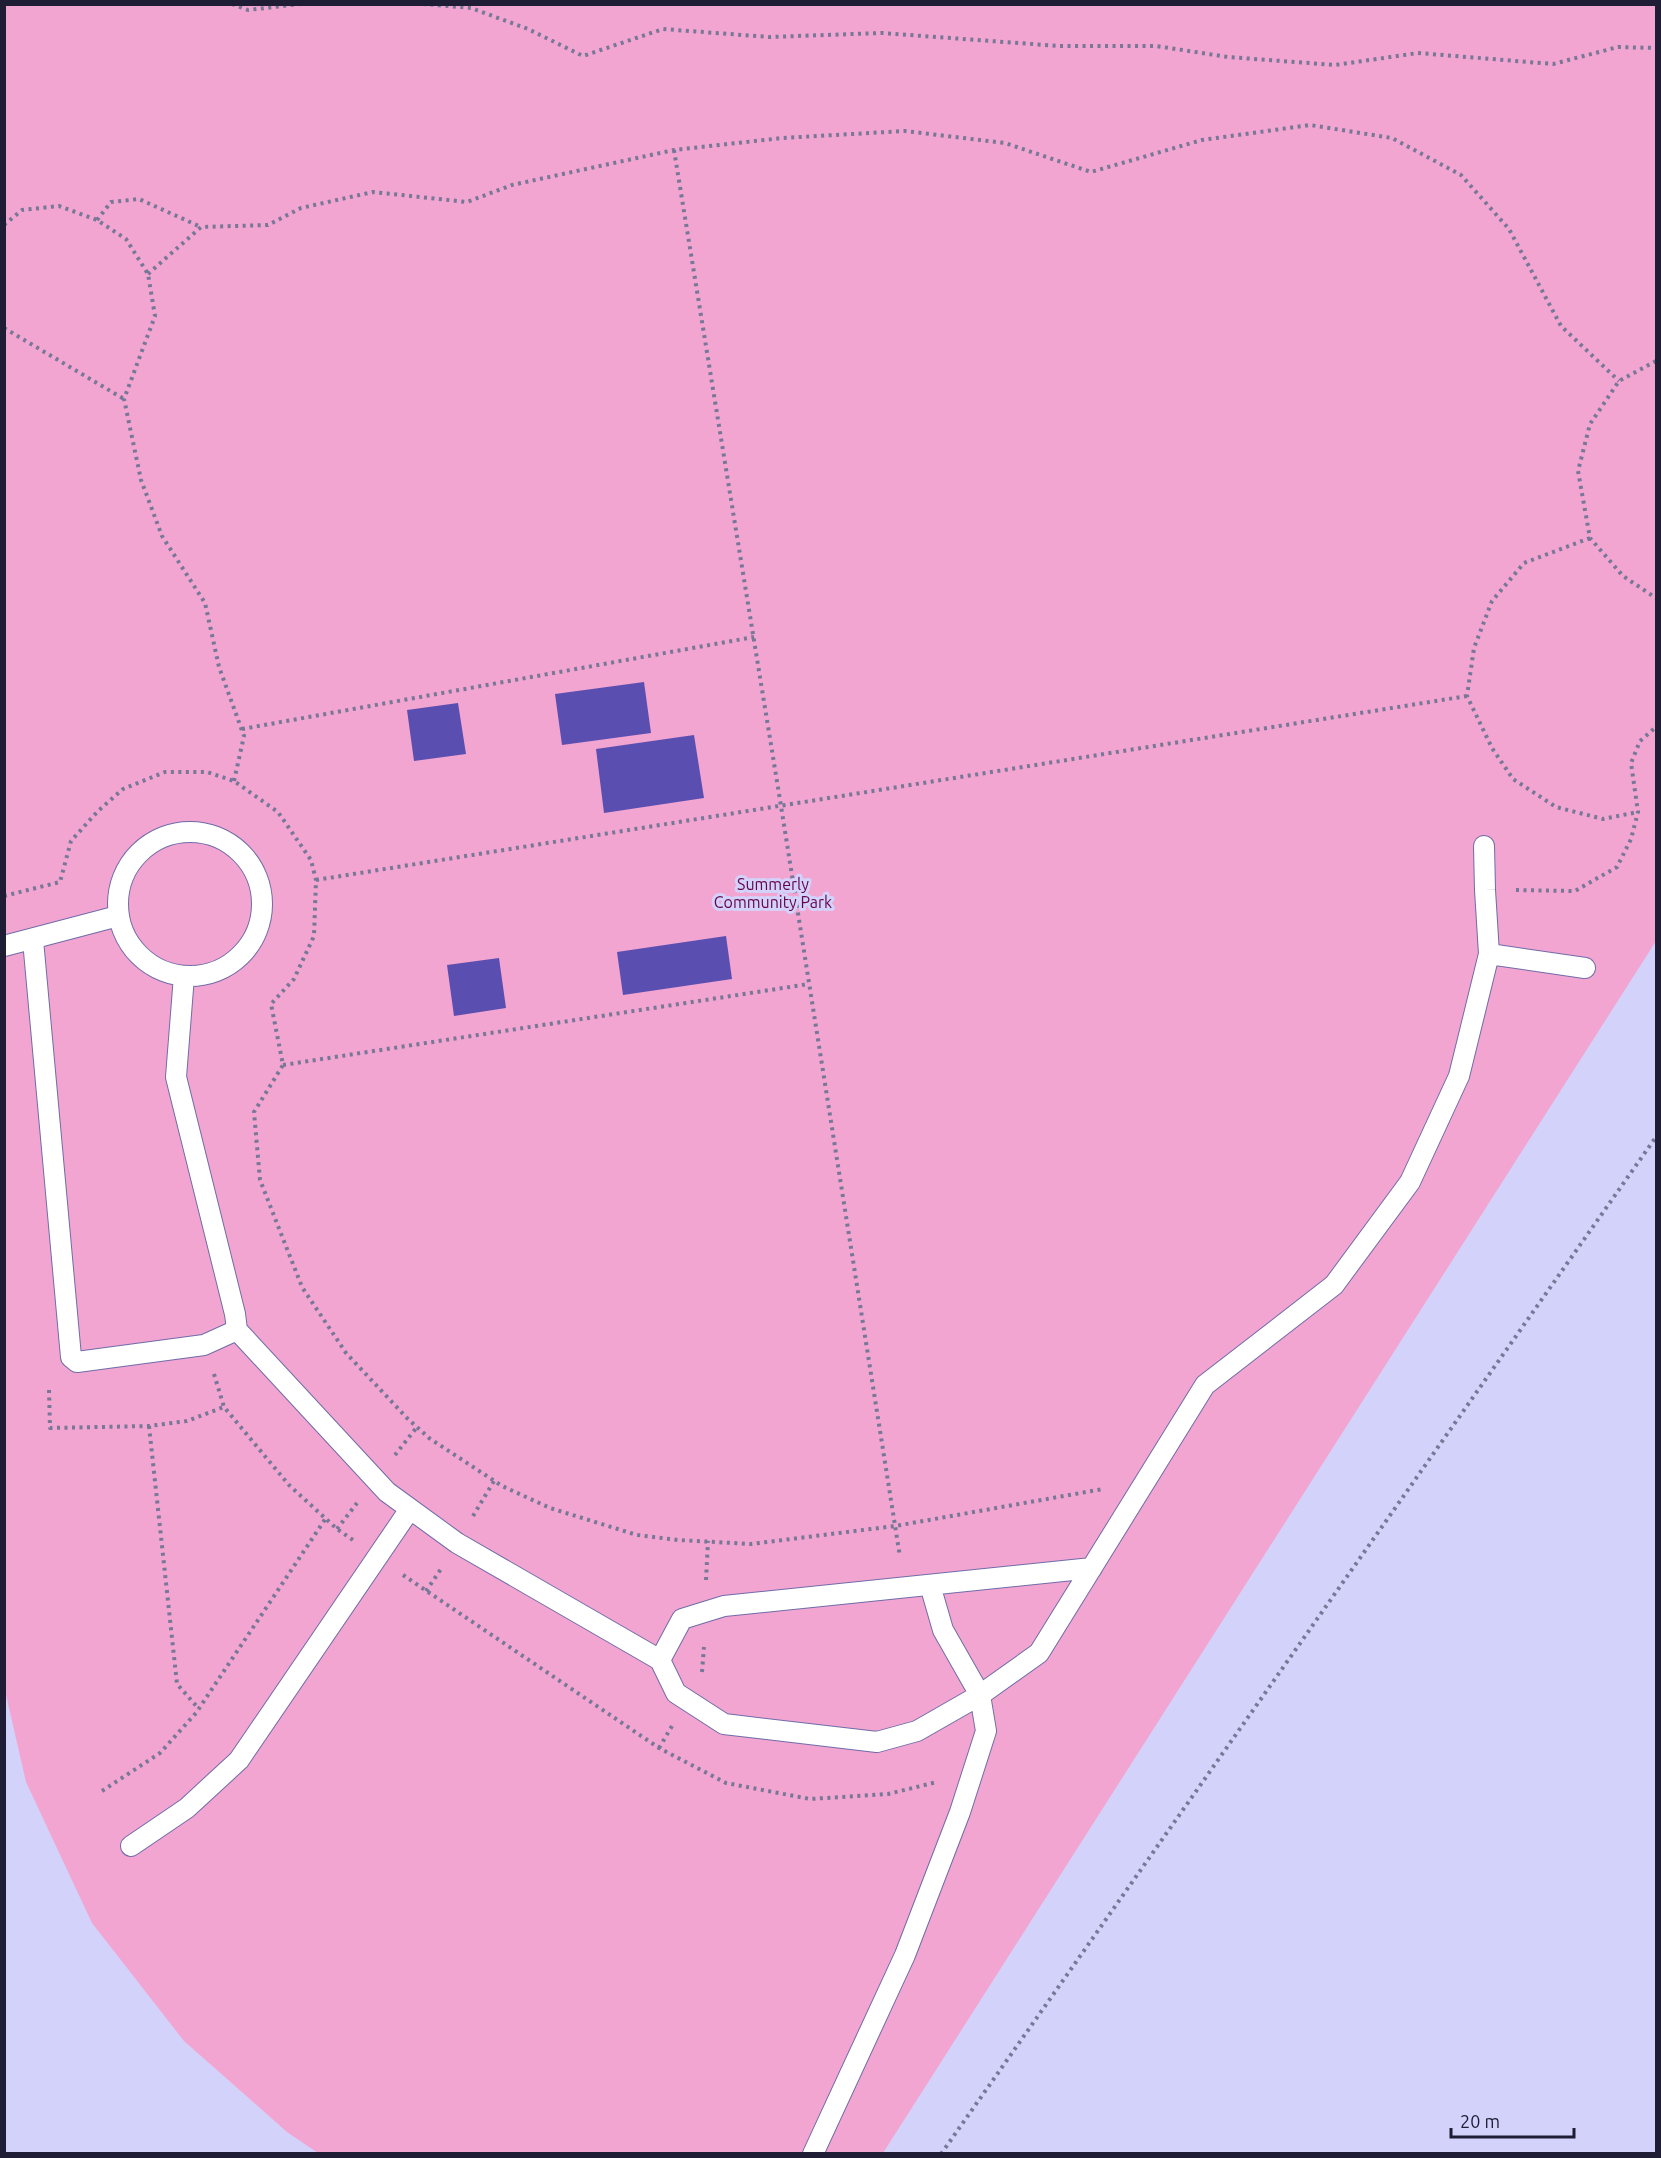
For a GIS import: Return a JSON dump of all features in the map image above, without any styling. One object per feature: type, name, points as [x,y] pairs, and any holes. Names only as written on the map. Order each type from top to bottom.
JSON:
[{"type":"lane","points":[[183,832],[207,833],[229,842],[247,858],[258,880],[263,903],[258,927],[247,948],[229,965],[208,974],[184,976],[161,971],[141,958],[126,939],[118,916],[118,892],[126,870],[140,851],[160,838],[183,832]]},
{"type":"lane","points":[[184,976],[176,1077],[235,1314],[237,1330],[387,1492],[457,1544],[660,1660],[676,1694],[724,1724],[878,1742],[917,1731],[980,1695],[1039,1653],[1205,1385],[1334,1285],[1410,1182],[1459,1076],[1490,954],[1485,890],[1485,846]]},
{"type":"lane","points":[[4,946],[118,916]]},
{"type":"lane","points":[[33,940],[70,1357],[77,1362],[204,1344],[237,1330]]},
{"type":"lane","points":[[1490,954],[1585,968]]},
{"type":"lane","points":[[131,1846],[187,1808],[239,1760],[410,1509]]},
{"type":"lane","points":[[660,1660],[682,1619],[724,1606],[1092,1568]]},
{"type":"lane","points":[[813,2154],[905,1954],[960,1812],[986,1731],[980,1695],[943,1630],[930,1584]]},
{"type":"path","points":[[232,4],[248,10],[300,4]]},
{"type":"path","points":[[423,4],[471,8],[528,28],[583,56],[663,28],[769,37],[882,33],[1059,46],[1156,46],[1228,57],[1335,65],[1419,53],[1553,64],[1618,47],[1656,48]]},
{"type":"path","points":[[97,220],[111,202],[139,199],[201,227],[268,225],[301,208],[373,192],[467,202],[513,185],[674,150],[782,138],[905,131],[1005,143],[1091,172],[1202,140],[1310,125],[1392,138],[1461,175],[1509,229],[1561,326],[1619,381]]},
{"type":"path","points":[[674,150],[900,1556]]},
{"type":"path","points":[[4,225],[22,210],[59,206],[97,220],[126,239],[148,274],[155,316],[124,399],[141,480],[162,536],[205,603],[219,667],[242,729],[244,736],[234,781]]},
{"type":"path","points":[[148,274],[201,227]]},
{"type":"path","points":[[4,328],[124,399]]},
{"type":"path","points":[[1656,361],[1619,381],[1590,424],[1578,471],[1590,538],[1623,576],[1656,598]]},
{"type":"path","points":[[1590,538],[1524,563],[1491,601],[1474,648],[1467,696],[1492,748],[1513,779],[1556,807],[1603,819],[1638,812]]},
{"type":"path","points":[[242,729],[754,637]]},
{"type":"path","points":[[316,880],[1467,696]]},
{"type":"path","points":[[1485,890],[1575,891],[1617,867],[1632,839],[1638,812],[1631,763],[1640,741],[1656,727]]},
{"type":"path","points":[[4,896],[60,882],[71,841],[98,811],[123,789],[165,772],[207,771],[234,781],[278,812],[311,860],[316,880],[314,936],[294,979],[271,1004],[283,1065],[254,1112],[260,1180],[302,1287],[346,1353],[429,1438],[502,1486],[550,1508],[637,1534],[678,1540],[751,1544],[895,1526],[1111,1488]]},
{"type":"path","points":[[283,1065],[809,984]]},
{"type":"path","points":[[941,2154],[1656,1137]]},
{"type":"path","points":[[204,1344],[224,1407],[289,1485],[337,1529],[659,1749],[726,1783],[810,1799],[888,1794],[971,1773]]},
{"type":"path","points":[[49,1390],[50,1428],[149,1426],[187,1421],[224,1407]]},
{"type":"path","points":[[149,1426],[177,1684],[199,1709]]},
{"type":"path","points":[[102,1791],[160,1753],[199,1709],[326,1518]]},
{"type":"green space","name":"Summerly Community Park","points":[[4,5],[1656,5],[1656,941],[883,2153],[318,2153],[287,2132],[184,2041],[92,1923],[26,1782],[4,1686]]},
{"type":"building","points":[[644,682],[651,733],[562,745],[555,694]]},
{"type":"building","points":[[458,703],[466,754],[414,761],[407,710]]},
{"type":"building","points":[[694,735],[704,798],[604,813],[596,749]]},
{"type":"building","points":[[726,936],[732,979],[623,995],[617,952]]},
{"type":"building","points":[[499,958],[506,1008],[454,1016],[447,965]]}]
